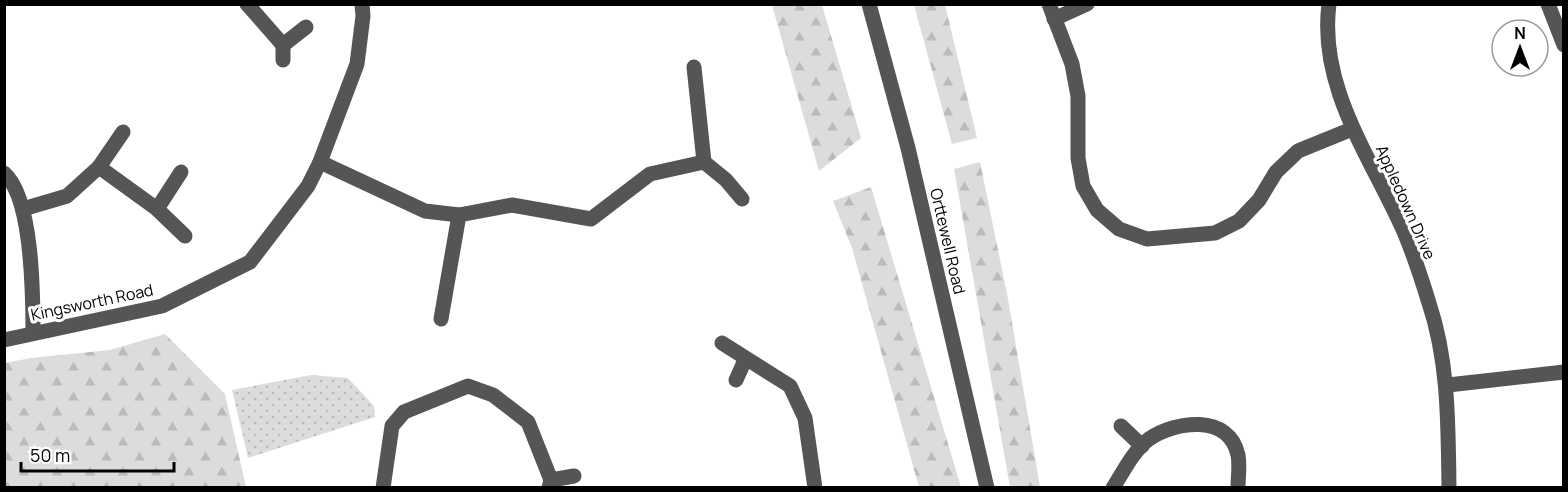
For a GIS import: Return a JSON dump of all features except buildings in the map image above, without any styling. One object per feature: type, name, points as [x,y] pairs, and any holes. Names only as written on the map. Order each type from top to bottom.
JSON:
[{"type":"street","points":[[247,4],[283,52],[306,27]]},
{"type":"street","name":"Kingsworth Road","points":[[4,340],[162,306],[250,262],[308,186],[320,162],[357,64],[362,4]]},
{"type":"street","name":"Orttewell Road","points":[[869,4],[908,148],[987,488]]},
{"type":"street","points":[[1087,4],[1051,12],[1071,64],[1078,96],[1078,158],[1083,186],[1097,210],[1119,229],[1147,239],[1215,233],[1239,221],[1259,200],[1276,172],[1298,151],[1352,129]]},
{"type":"street","name":"Appledown Drive","points":[[1329,4],[1330,65],[1352,129],[1405,235],[1430,306],[1448,385],[1449,488]]},
{"type":"street","points":[[1548,4],[1563,45]]},
{"type":"street","points":[[694,67],[704,162],[726,180],[742,199]]},
{"type":"street","points":[[23,209],[67,196],[99,167],[123,132]]},
{"type":"street","points":[[320,162],[425,212],[459,214],[512,205],[591,219],[650,174],[704,162]]},
{"type":"street","points":[[99,167],[157,209],[184,236]]},
{"type":"street","points":[[157,209],[181,171]]},
{"type":"street","points":[[4,173],[14,181],[23,209],[33,287],[33,333]]},
{"type":"street","points":[[441,319],[459,214]]},
{"type":"street","points":[[722,343],[790,386],[805,418],[815,488]]},
{"type":"street","points":[[736,380],[746,360]]},
{"type":"street","points":[[1448,385],[1563,372]]},
{"type":"street","points":[[383,488],[392,426],[404,412],[468,386],[493,395],[528,422],[550,484],[574,476]]},
{"type":"street","points":[[1113,488],[1149,439],[1179,425],[1214,426],[1230,440],[1238,454],[1238,488]]},
{"type":"street","points":[[1121,426],[1142,446]]},
{"type":"green space","points":[[772,5],[822,5],[861,138],[819,171]]},
{"type":"green space","points":[[914,5],[945,5],[977,138],[952,144]]},
{"type":"green space","points":[[980,162],[1008,299],[1040,487],[1010,487],[954,169]]},
{"type":"green space","points":[[871,187],[961,487],[919,487],[852,248],[833,201]]},
{"type":"green space","points":[[165,334],[225,394],[246,487],[5,487],[5,363],[110,350]]},
{"type":"green space","points":[[311,375],[348,378],[374,406],[375,417],[248,458],[232,390]]}]
